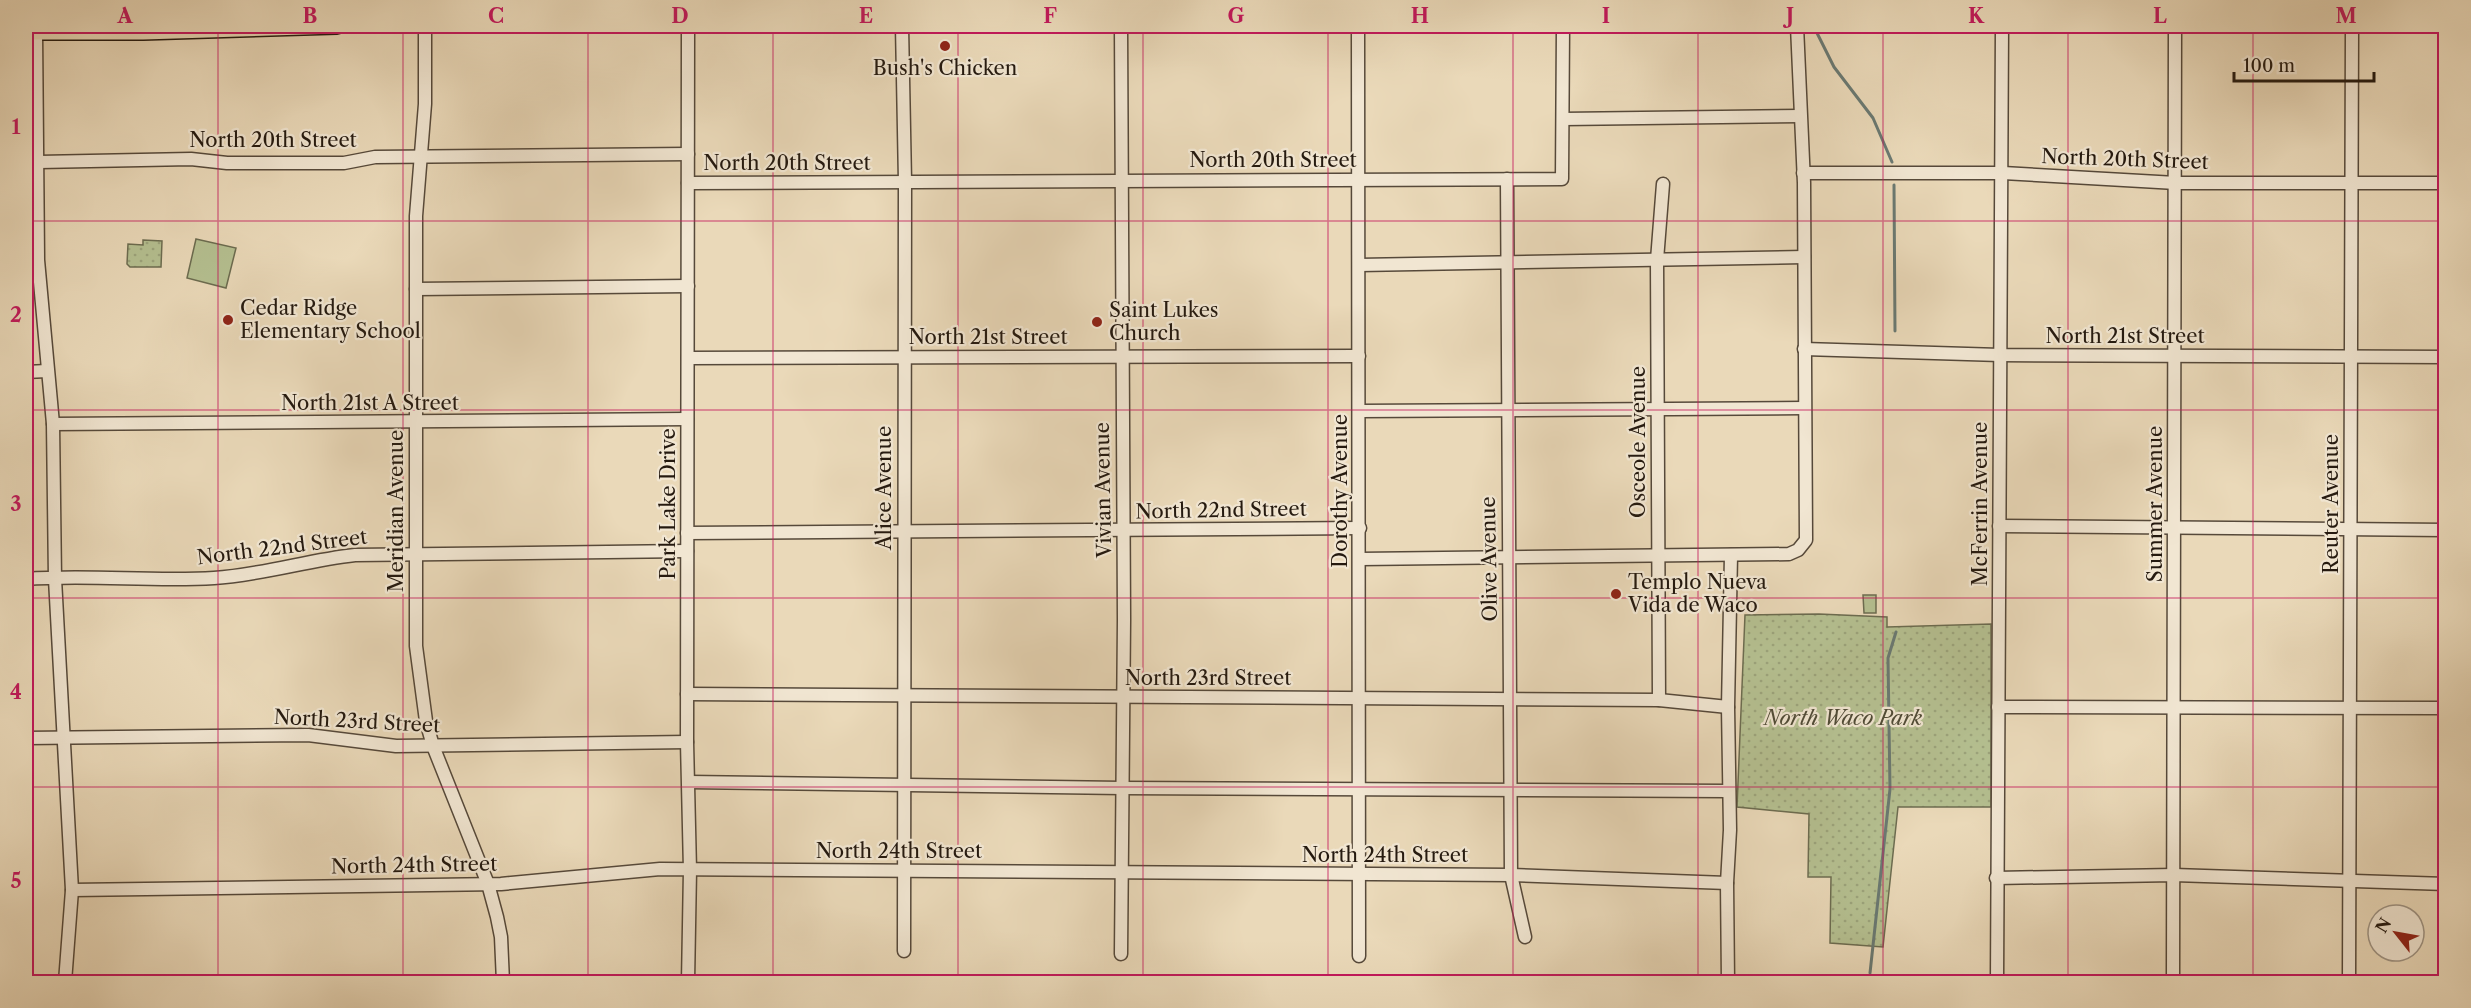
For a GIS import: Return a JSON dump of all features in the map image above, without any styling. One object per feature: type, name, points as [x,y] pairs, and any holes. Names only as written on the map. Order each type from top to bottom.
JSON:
[{"type":"main road","points":[[31,32],[143,32],[337,26]]},
{"type":"street","name":"Meridian Avenue","points":[[425,26],[425,104],[419,157],[416,289],[415,555],[418,678],[433,746],[488,884],[501,937],[503,982]]},
{"type":"street","name":"Park Lake Drive","points":[[688,26],[687,742],[690,870],[688,982]]},
{"type":"street","name":"Alice Avenue","points":[[902,26],[905,182],[904,951]]},
{"type":"street","name":"Vivian Avenue","points":[[1121,26],[1123,530],[1121,954]]},
{"type":"street","name":"Dorothy Avenue","points":[[1358,26],[1359,956]]},
{"type":"street","points":[[1563,26],[1563,120],[1800,116]]},
{"type":"street","points":[[1360,559],[1789,554],[1798,550],[1806,540],[1803,173],[1797,26]]},
{"type":"street","name":"McFerrin Avenue","points":[[1997,982],[2002,26]]},
{"type":"street","name":"Summer Avenue","points":[[2173,982],[2175,26]]},
{"type":"street","name":"Reuter Avenue","points":[[2349,982],[2352,26]]},
{"type":"street","points":[[31,32],[39,162],[38,260],[52,424],[55,579],[72,890],[65,982]]},
{"type":"street","name":"North 20th Street","points":[[688,183],[1562,179],[1563,120]]},
{"type":"street","name":"North 20th Street","points":[[39,162],[198,159],[227,163],[344,163],[375,157],[688,154]]},
{"type":"street","name":"North 20th Street","points":[[1803,173],[2003,173],[2176,183],[2445,183]]},
{"type":"street","name":"Olive Avenue","points":[[1507,179],[1510,875],[1525,937]]},
{"type":"street","name":"Osceole Avenue","points":[[1659,700],[1656,260],[1663,184]]},
{"type":"street","points":[[1359,265],[1804,257]]},
{"type":"street","points":[[416,289],[688,286]]},
{"type":"street","name":"North 21st Street","points":[[1804,349],[2000,355],[2445,357]]},
{"type":"street","name":"North 21st Street","points":[[688,358],[1359,356]]},
{"type":"street","points":[[26,372],[47,371]]},
{"type":"street","points":[[1360,411],[1804,408]]},
{"type":"street","name":"North 21st A Street","points":[[52,424],[415,423],[687,419]]},
{"type":"street","points":[[1999,526],[2445,530]]},
{"type":"street","name":"North 22nd Street","points":[[687,533],[1360,528]]},
{"type":"street","name":"North 22nd Street","points":[[26,579],[213,578],[265,571],[319,559],[355,555],[687,551]]},
{"type":"street","points":[[1728,982],[1728,707],[1731,555]]},
{"type":"street","name":"North 23rd Street","points":[[687,694],[1659,700],[1728,707]]},
{"type":"street","points":[[1998,707],[2445,708]]},
{"type":"street","name":"North 23rd Street","points":[[26,738],[308,735],[373,744],[433,746],[687,742]]},
{"type":"street","points":[[689,782],[1122,788],[1729,791]]},
{"type":"street","name":"North 24th Street","points":[[72,890],[488,884],[639,870],[1510,875],[1727,883]]},
{"type":"street","points":[[1996,878],[2261,876],[2349,882],[2445,884]]},
{"type":"green space","points":[[196,239],[236,248],[226,288],[187,278]]},
{"type":"green space","points":[[143,240],[162,241],[161,267],[130,267],[127,264],[128,244],[143,245]]},
{"type":"green space","points":[[1863,595],[1876,595],[1876,613],[1864,613]]},
{"type":"green space","name":"North Waco Park","points":[[1819,614],[1887,617],[1887,627],[1991,624],[1991,807],[1898,807],[1883,947],[1830,943],[1831,877],[1808,877],[1809,814],[1737,807],[1745,615]]},
{"type":"waterway","points":[[1814,27],[1834,67],[1873,118],[1892,162]]},
{"type":"waterway","points":[[1894,185],[1895,331]]},
{"type":"waterway","points":[[1870,973],[1890,789],[1888,658],[1896,632]]},
{"type":"place","name":"Bush's Chicken","points":[[945,46]]},
{"type":"place","name":"Cedar Ridge Elementary School","points":[[228,320]]},
{"type":"place","name":"Saint Lukes Church","points":[[1097,322]]},
{"type":"place","name":"Templo Nueva Vida de Waco","points":[[1616,594]]}]
